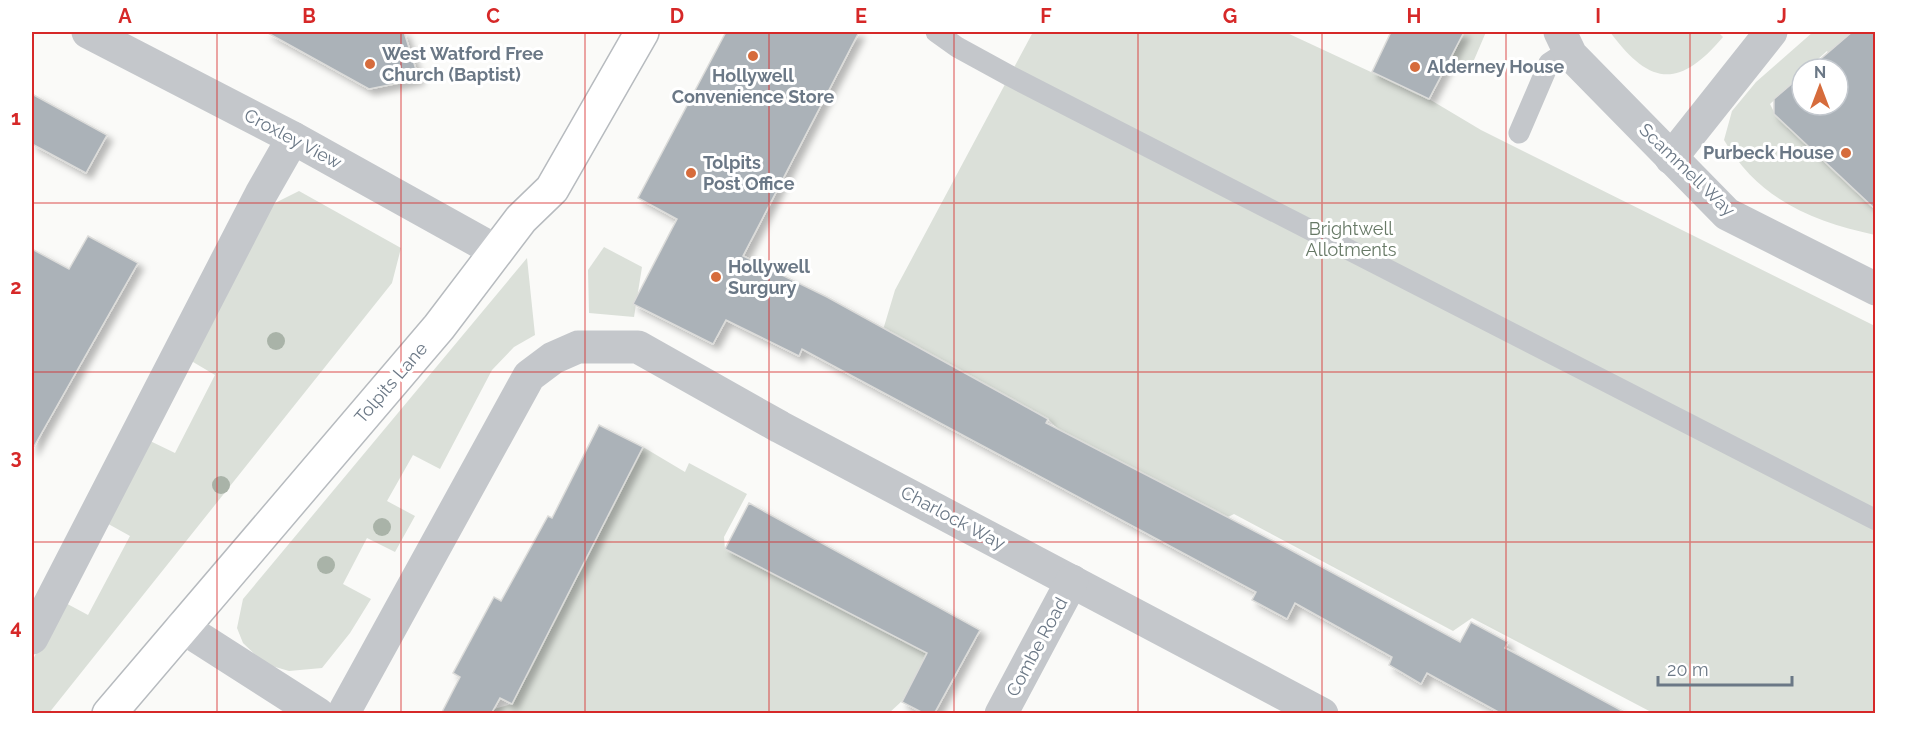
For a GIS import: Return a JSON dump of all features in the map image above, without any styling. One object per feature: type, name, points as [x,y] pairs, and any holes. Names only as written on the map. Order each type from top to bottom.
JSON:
[{"type":"main road","name":"Tolpits Lane","points":[[109,714],[439,327],[521,219],[552,189],[642,32]]},
{"type":"street","points":[[1671,158],[1771,32]]},
{"type":"street","name":"Croxley View","points":[[99,34],[496,251]]},
{"type":"street","name":"Scammell Way","points":[[1565,41],[1671,158],[1727,214],[1875,289]]},
{"type":"street","points":[[32,638],[255,205],[293,138]]},
{"type":"street","name":"Charlock Way","points":[[343,714],[529,376],[553,358],[578,347],[638,347],[780,427],[1322,714]]},
{"type":"street","name":"Combe Road","points":[[1002,714],[1072,581]]},
{"type":"street","points":[[182,627],[318,714]]},
{"type":"lane","points":[[936,32],[957,47],[1021,81],[1875,520]]},
{"type":"lane","points":[[1519,133],[1549,63],[1565,41]]},
{"type":"green space","name":"Brightwell Allotments","points":[[1033,32],[1285,32],[1429,99],[1481,130],[1875,326],[1875,713],[1653,713],[1472,618],[1453,631],[1234,514],[1226,518],[1059,430],[1048,419],[883,330],[895,290]]},
{"type":"green space","points":[[1448,32],[1486,32],[1474,60],[1462,70],[1449,64],[1461,38]]},
{"type":"green space","points":[[1610,32],[1718,32],[1723,37],[1692,66],[1678,73],[1665,74],[1652,71],[1638,63]]},
{"type":"green space","points":[[1813,32],[1852,32],[1845,57],[1831,57],[1827,51],[1820,57],[1790,57],[1790,85],[1770,104],[1776,116],[1875,209],[1875,235],[1829,223],[1788,204],[1753,178],[1738,160],[1724,140],[1732,111],[1756,82]]},
{"type":"green space","points":[[299,191],[401,248],[392,283],[49,713],[32,714],[32,662],[60,600],[88,615],[130,536],[103,521],[146,439],[175,453],[215,375],[188,359],[267,207]]},
{"type":"green space","points":[[604,247],[642,267],[634,317],[589,313],[588,270]]},
{"type":"green space","points":[[527,258],[535,335],[514,347],[492,370],[440,469],[413,455],[387,501],[415,516],[395,552],[367,538],[343,584],[371,599],[350,633],[322,668],[289,671],[265,664],[243,643],[237,628],[243,599]]},
{"type":"green space","points":[[643,447],[685,472],[689,463],[747,494],[724,537],[725,549],[900,639],[932,644],[902,701],[889,713],[491,714],[494,709],[512,704]]},
{"type":"building","name":"West Watford Free Church (Baptist)","points":[[266,32],[404,32],[419,79],[369,89]]},
{"type":"building","points":[[726,32],[859,32],[743,256],[827,297],[1048,419],[1046,423],[1287,548],[1460,642],[1471,622],[1508,642],[1505,648],[1628,714],[1502,714],[1427,673],[1421,684],[1389,665],[1392,657],[1295,603],[1287,619],[1252,600],[1256,592],[802,349],[799,356],[726,320],[713,344],[633,304],[677,219],[638,198]]},
{"type":"building","name":"Alderney House","points":[[1391,32],[1464,32],[1429,99],[1372,72]]},
{"type":"building","name":"Purbeck House","points":[[1852,32],[1875,32],[1875,209],[1774,114],[1774,99],[1790,85],[1790,117],[1850,117],[1850,57],[1823,57]]},
{"type":"building","points":[[32,94],[107,135],[86,173],[32,144]]},
{"type":"building","points":[[88,236],[138,263],[32,450],[32,249],[69,269]]},
{"type":"building","points":[[599,425],[643,447],[512,704],[500,698],[491,714],[441,714],[460,677],[453,673],[494,597],[501,601],[548,516],[552,518]]},
{"type":"building","points":[[749,503],[980,630],[934,714],[925,714],[902,702],[927,653],[725,549]]},
{"type":"place","name":"Hollywell Convenience Store","points":[[753,56]]},
{"type":"place","name":"West Watford Free Church (Baptist)","points":[[370,64]]},
{"type":"place","name":"Alderney House","points":[[1415,67]]},
{"type":"place","name":"Purbeck House","points":[[1846,153]]},
{"type":"place","name":"Tolpits Post Office","points":[[691,173]]},
{"type":"place","name":"Hollywell Surgury","points":[[716,277]]}]
